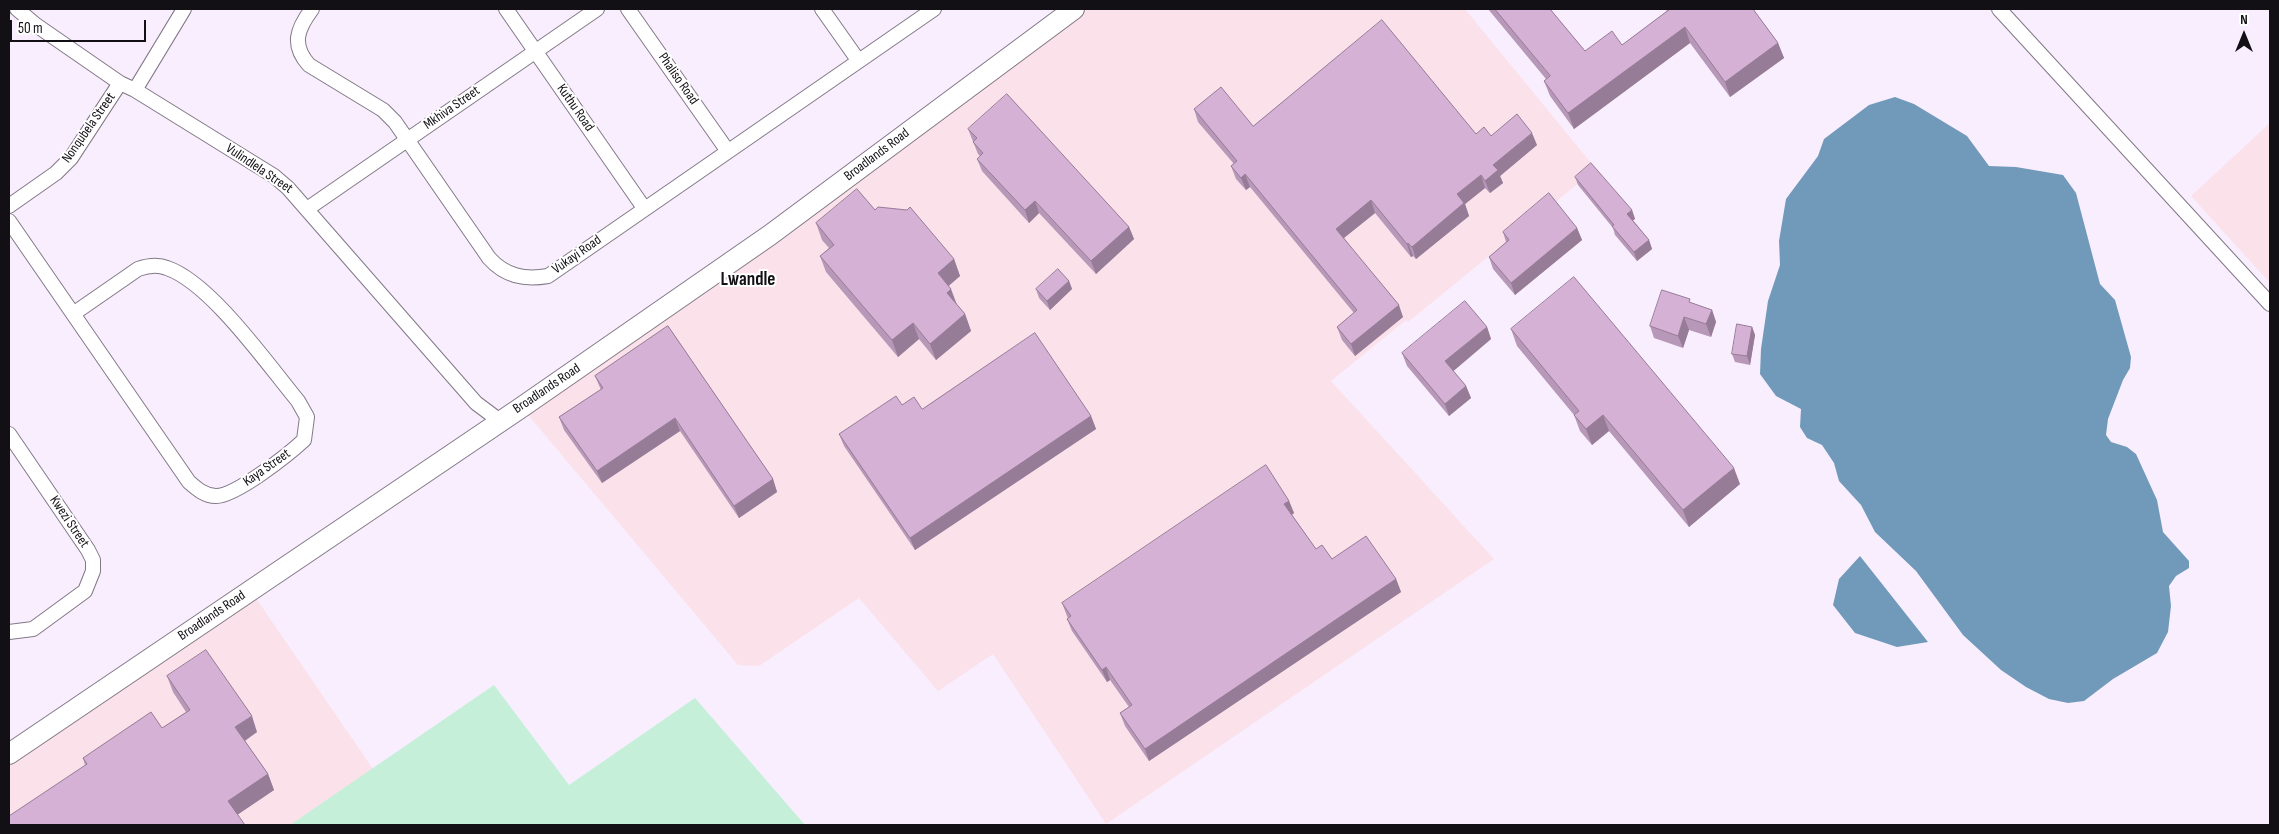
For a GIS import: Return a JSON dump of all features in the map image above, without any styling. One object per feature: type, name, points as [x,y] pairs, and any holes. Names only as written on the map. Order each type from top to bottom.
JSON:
[{"type":"main road","name":"Broadlands Road","points":[[9,754],[500,421],[770,235],[1074,9]]},
{"type":"street","name":"Vulindlela Street","points":[[17,9],[36,25],[120,83],[135,90],[274,176],[298,196],[307,209],[476,403],[500,421]]},
{"type":"street","points":[[135,90],[184,9]]},
{"type":"street","name":"Vukayi Road","points":[[312,9],[298,35],[300,55],[309,65],[383,110],[395,122],[489,258],[498,268],[512,275],[530,279],[548,276],[727,150],[934,9]]},
{"type":"street","name":"Kuthu Road","points":[[506,9],[644,208]]},
{"type":"street","name":"Mkhiva Street","points":[[307,209],[597,9]]},
{"type":"street","name":"Phaliso Road","points":[[628,9],[727,150]]},
{"type":"street","points":[[822,9],[858,60]]},
{"type":"street","points":[[1999,9],[2270,304]]},
{"type":"street","name":"Nonqubela Street","points":[[9,206],[56,173],[71,158],[120,83]]},
{"type":"street","name":"Kaya Street","points":[[9,221],[73,314],[189,482],[206,494],[224,495],[235,490],[292,452],[304,440],[307,417],[298,401],[215,302],[176,272],[167,268],[147,266],[138,269],[73,314]]},
{"type":"street","name":"Kwezi Street","points":[[9,434],[88,550],[92,560],[93,571],[85,591],[33,628],[9,632]]},
{"type":"shaded area","points":[[1073,9],[1465,9],[1596,169],[1408,322],[1406,320],[1331,381],[1494,559],[1106,824],[993,654],[938,691],[859,598],[759,666],[738,665],[519,404]]},
{"type":"shaded area","points":[[2270,123],[2270,283],[2191,196]]},
{"type":"shaded area","points":[[249,588],[373,769],[290,825],[9,825],[9,752]]},
{"type":"green space","points":[[494,685],[569,785],[695,698],[805,825],[290,825]]},
{"type":"water","points":[[1895,97],[1914,104],[1967,136],[1989,166],[2016,167],[2063,175],[2076,193],[2100,284],[2115,300],[2131,357],[2130,368],[2123,380],[2108,419],[2106,435],[2111,442],[2127,447],[2136,454],[2157,500],[2163,532],[2189,561],[2189,568],[2176,576],[2169,586],[2171,606],[2168,632],[2157,653],[2113,679],[2084,701],[2068,703],[2049,699],[2026,687],[2001,670],[1963,635],[1916,571],[1875,532],[1861,505],[1839,481],[1834,463],[1822,445],[1807,438],[1800,427],[1801,409],[1776,396],[1760,374],[1761,349],[1768,301],[1780,265],[1779,241],[1786,199],[1818,156],[1824,139],[1869,105]]},
{"type":"water","points":[[1860,556],[1928,642],[1897,647],[1855,633],[1833,605],[1839,579]]},
{"type":"building","points":[[1495,9],[1550,9],[1585,51],[1612,31],[1622,45],[1670,9],[1753,9],[1778,43],[1725,82],[1685,27],[1568,113],[1544,81],[1550,76]]},
{"type":"building","points":[[1382,20],[1476,134],[1484,127],[1491,136],[1517,114],[1532,133],[1493,165],[1498,170],[1485,181],[1481,175],[1457,194],[1464,203],[1412,247],[1407,244],[1371,200],[1336,229],[1399,305],[1351,344],[1337,327],[1357,310],[1245,174],[1241,178],[1231,166],[1237,161],[1194,109],[1221,87],[1253,126]]},
{"type":"building","points":[[1007,94],[1129,227],[1091,261],[1035,201],[1025,210],[977,159],[983,153],[973,142],[977,138],[968,129]]},
{"type":"building","points":[[1591,163],[1632,210],[1627,214],[1649,240],[1634,252],[1575,177]]},
{"type":"building","points":[[857,189],[875,210],[878,207],[907,210],[910,207],[954,259],[938,273],[951,289],[947,293],[965,314],[930,344],[913,323],[892,340],[820,256],[834,245],[816,223]]},
{"type":"building","points":[[1549,193],[1577,228],[1511,283],[1489,257],[1509,240],[1503,232]]},
{"type":"building","points":[[1058,269],[1069,281],[1047,301],[1036,289]]},
{"type":"building","points":[[1574,277],[1734,468],[1683,510],[1603,415],[1586,429],[1574,415],[1579,411],[1511,329]]},
{"type":"building","points":[[1662,290],[1690,299],[1689,302],[1712,310],[1706,324],[1684,317],[1678,336],[1650,326]]},
{"type":"building","points":[[1465,301],[1487,327],[1445,361],[1466,386],[1445,404],[1402,353]]},
{"type":"building","points":[[1737,324],[1752,327],[1747,356],[1732,354]]},
{"type":"building","points":[[668,326],[773,479],[734,506],[675,418],[597,471],[559,417],[603,388],[595,376]]},
{"type":"building","points":[[1035,333],[1091,416],[910,538],[839,434],[896,396],[902,405],[914,397],[922,409]]},
{"type":"building","points":[[1266,465],[1289,501],[1284,504],[1316,549],[1322,545],[1332,559],[1366,536],[1396,579],[1145,749],[1120,713],[1132,705],[1106,667],[1102,670],[1067,619],[1071,616],[1062,603]]},
{"type":"building","points":[[206,650],[252,716],[235,727],[268,774],[228,801],[245,825],[9,825],[9,816],[87,764],[83,758],[151,712],[162,728],[190,710],[167,676]]},
{"type":"district","name":"Lwandle","points":[[748,280]]}]
